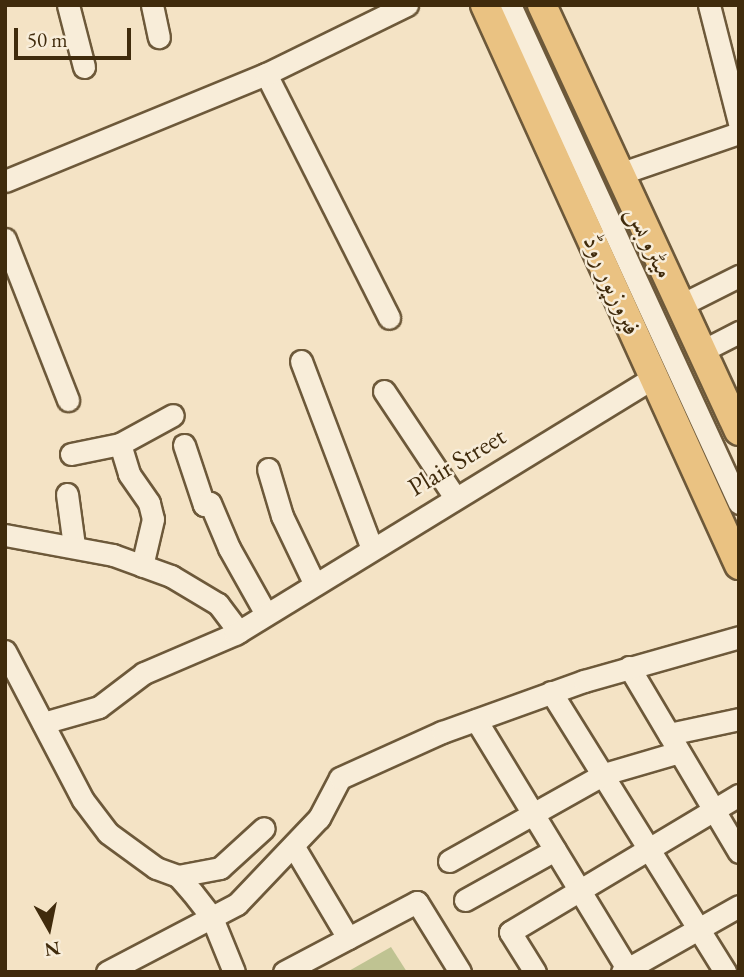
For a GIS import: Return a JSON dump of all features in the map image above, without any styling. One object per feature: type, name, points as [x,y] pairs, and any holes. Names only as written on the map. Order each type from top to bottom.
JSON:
[{"type":"main road","name":"فیروزپور روڈ","points":[[485,5],[739,565]]},
{"type":"main road","name":"فیروزپور روڈ","points":[[542,5],[702,351],[736,416]]},
{"type":"street","points":[[68,5],[83,67]]},
{"type":"street","points":[[152,5],[159,37]]},
{"type":"street","points":[[5,181],[266,74],[407,5]]},
{"type":"street","name":"میٹرو بس","points":[[510,5],[739,503]]},
{"type":"street","points":[[709,5],[739,122]]},
{"type":"street","points":[[266,74],[389,318]]},
{"type":"street","points":[[619,174],[739,133]]},
{"type":"street","points":[[5,239],[68,400]]},
{"type":"street","points":[[681,305],[739,276]]},
{"type":"street","points":[[702,351],[739,332]]},
{"type":"street","points":[[301,361],[372,549]]},
{"type":"street","name":"Plair Street","points":[[43,723],[99,708],[144,673],[239,632],[454,496],[653,378]]},
{"type":"street","points":[[384,391],[454,496]]},
{"type":"street","points":[[71,454],[120,444],[173,415]]},
{"type":"street","points":[[120,444],[129,474],[149,503],[153,519],[142,566]]},
{"type":"street","points":[[184,444],[204,505],[211,503],[229,548],[266,614]]},
{"type":"street","points":[[268,469],[282,516],[315,585]]},
{"type":"street","points":[[67,494],[74,546]]},
{"type":"street","points":[[5,535],[74,546],[142,566],[218,604],[239,632]]},
{"type":"street","points":[[107,972],[237,904],[294,848],[319,818],[340,778],[476,720],[551,692],[739,637]]},
{"type":"street","points":[[5,651],[83,800],[108,832],[156,869],[178,876],[220,869],[264,828]]},
{"type":"street","points":[[629,667],[739,852]]},
{"type":"street","points":[[551,692],[651,848],[725,972]]},
{"type":"street","points":[[449,861],[536,815],[604,774],[674,743],[739,719]]},
{"type":"street","points":[[476,720],[536,815],[626,971],[739,906]]},
{"type":"street","points":[[535,972],[510,932],[739,795]]},
{"type":"street","points":[[294,848],[348,938]]},
{"type":"street","points":[[465,900],[555,850]]},
{"type":"street","points":[[178,876],[212,918],[234,972]]},
{"type":"street","points":[[284,972],[417,902],[460,972]]},
{"type":"green space","points":[[391,947],[407,972],[347,972]]}]
